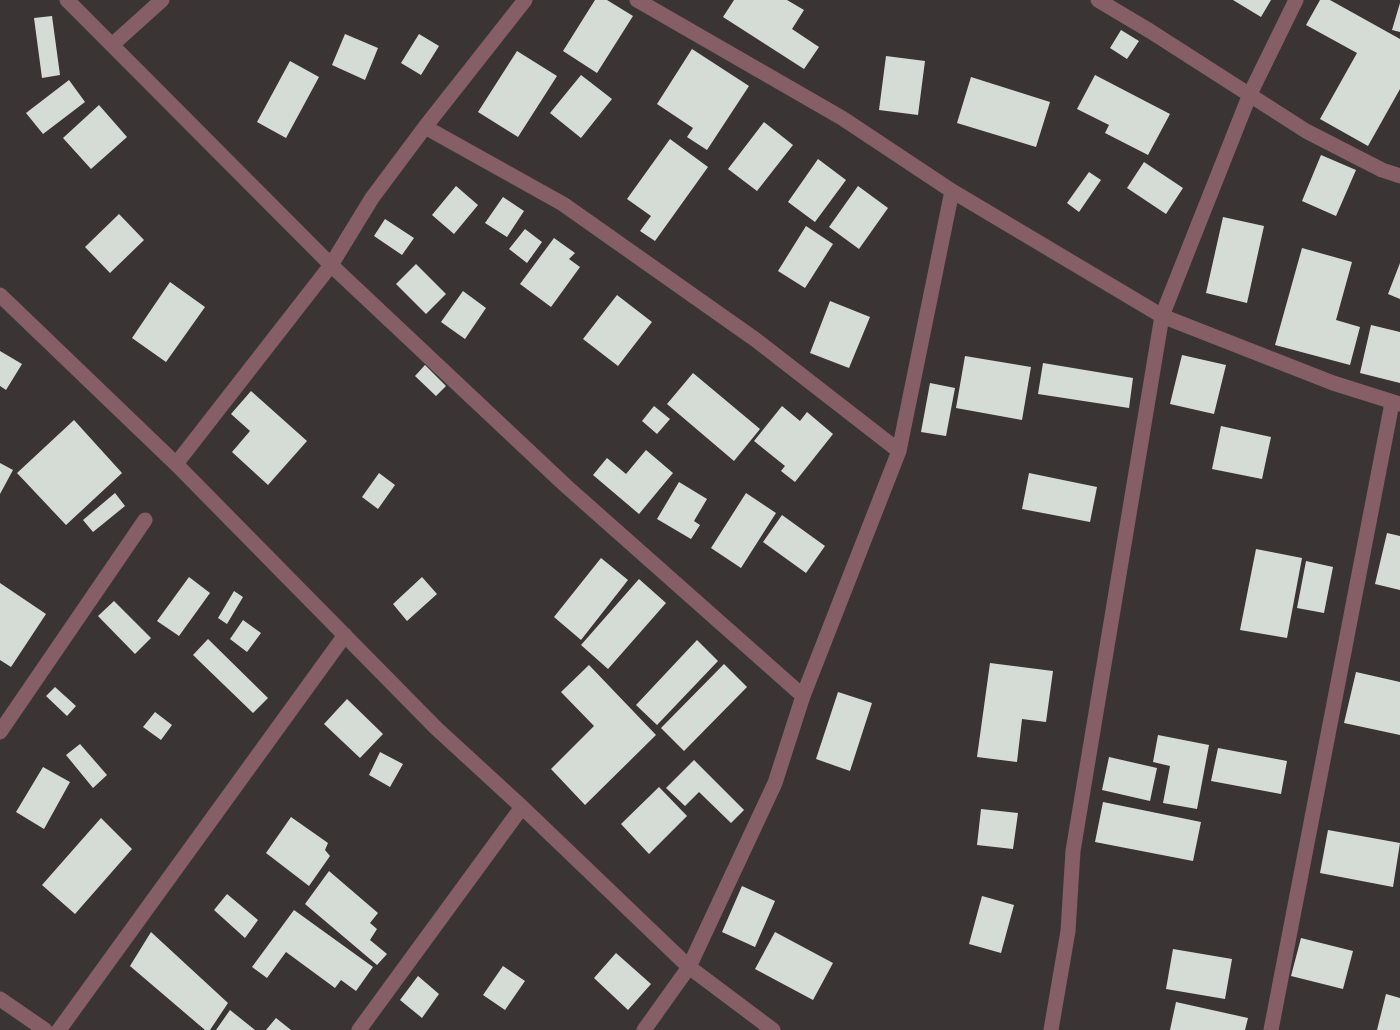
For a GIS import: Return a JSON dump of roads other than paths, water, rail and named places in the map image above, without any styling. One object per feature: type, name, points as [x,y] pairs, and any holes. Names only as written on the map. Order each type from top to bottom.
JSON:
[{"type":"street","points":[[67,0],[331,265],[566,486],[803,696]]},
{"type":"street","points":[[112,45],[162,0]]},
{"type":"street","points":[[176,464],[331,265],[372,198],[525,0]]},
{"type":"street","points":[[638,0],[842,118],[952,190],[1162,316],[1333,384],[1396,404],[1271,1030]]},
{"type":"street","points":[[1098,0],[1306,131],[1382,170],[1400,176]]},
{"type":"street","points":[[1050,1030],[1068,931],[1073,851],[1162,316],[1250,94],[1296,0]]},
{"type":"street","points":[[425,128],[563,204],[756,340],[899,451]]},
{"type":"street","points":[[644,1030],[690,967],[776,783],[803,696],[899,451],[952,190]]},
{"type":"street","points":[[0,295],[176,464],[436,728],[690,967],[773,1030]]},
{"type":"street","points":[[0,732],[145,520]]},
{"type":"street","points":[[60,1030],[345,635]]},
{"type":"street","points":[[358,1030],[522,807]]},
{"type":"street","points":[[0,999],[45,1030]]}]
